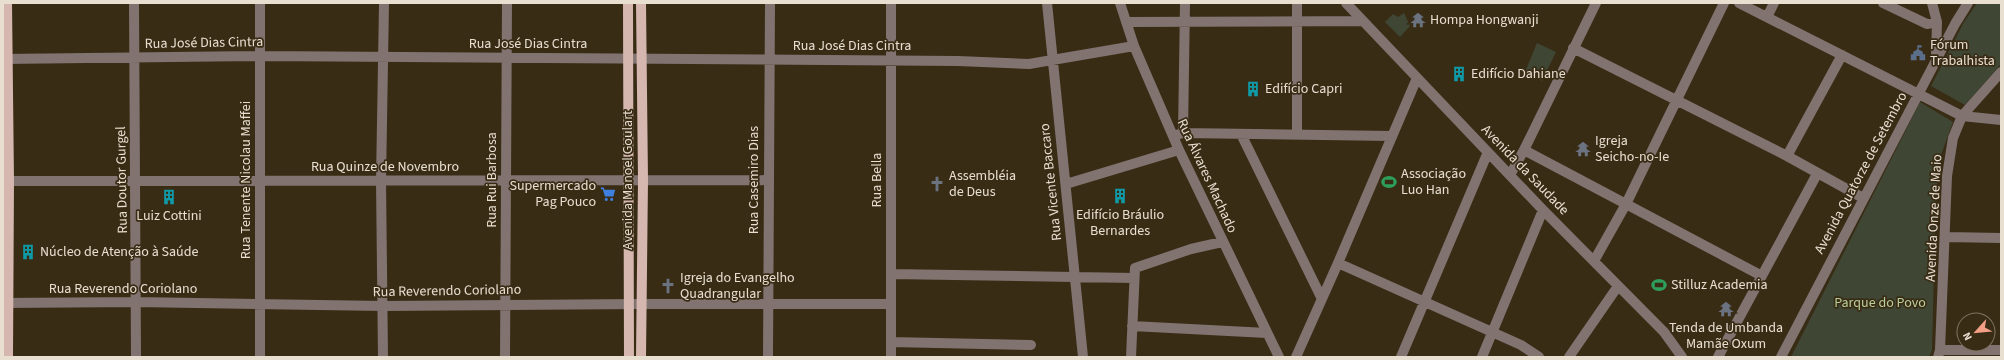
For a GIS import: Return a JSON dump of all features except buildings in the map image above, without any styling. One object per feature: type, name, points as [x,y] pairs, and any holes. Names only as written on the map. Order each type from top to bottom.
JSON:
[{"type":"main road","points":[[7,3],[5,59],[6,303],[8,357]]},
{"type":"main road","name":"Avenida Manoel Goulart","points":[[628,3],[628,357]]},
{"type":"main road","name":"Avenida Manoel Goulart","points":[[641,3],[641,357]]},
{"type":"street","name":"Rua Doutor Gurgel","points":[[134,3],[137,302],[136,357]]},
{"type":"street","name":"Rua Tenente Nicolau Maffei","points":[[260,3],[260,357]]},
{"type":"street","points":[[384,3],[381,181],[384,357]]},
{"type":"street","name":"Rua Rui Barbosa","points":[[505,357],[507,3]]},
{"type":"street","name":"Rua Casemiro Dias","points":[[768,357],[770,3]]},
{"type":"street","name":"Rua Bella","points":[[891,3],[891,357]]},
{"type":"street","name":"Rua Vicente Baccaro","points":[[1047,3],[1083,357]]},
{"type":"street","name":"Rua Álvares Machado","points":[[1120,3],[1134,46],[1178,150],[1279,357]]},
{"type":"street","points":[[1183,133],[1185,3]]},
{"type":"street","points":[[1297,3],[1297,134]]},
{"type":"street","name":"Avenida da Saudade","points":[[1346,3],[1543,210],[1664,332],[1682,357]]},
{"type":"street","points":[[1510,175],[1524,150],[1596,3]]},
{"type":"street","points":[[1594,261],[1626,204],[1724,3]]},
{"type":"street","points":[[1739,3],[1962,116],[2001,120]]},
{"type":"street","points":[[1767,17],[1774,3]]},
{"type":"street","points":[[1883,3],[1927,24],[1936,22],[1945,27],[1955,24]]},
{"type":"street","points":[[1932,3],[1936,22],[1936,59]]},
{"type":"street","name":"Avenida Quatorze de Setembro","points":[[1781,357],[1936,59],[1968,3]]},
{"type":"street","points":[[1126,22],[1363,21]]},
{"type":"street","name":"Rua José Dias Cintra","points":[[5,59],[260,56],[891,60],[1029,64],[1134,46]]},
{"type":"street","points":[[1573,48],[1787,156],[1817,174],[1863,198]]},
{"type":"street","points":[[1787,156],[1842,55]]},
{"type":"street","name":"Avenida Onze de Maio","points":[[1939,354],[1946,237],[1947,176],[1953,138],[1962,116],[2001,72]]},
{"type":"street","points":[[1296,357],[1338,264],[1418,78]]},
{"type":"street","points":[[1173,136],[1183,133],[1392,136]]},
{"type":"street","points":[[1241,134],[1322,299]]},
{"type":"street","points":[[1066,184],[1178,150]]},
{"type":"street","points":[[1524,150],[1762,276]]},
{"type":"street","points":[[1401,357],[1488,152]]},
{"type":"street","points":[[1718,357],[1817,174]]},
{"type":"street","name":"Rua Quinze de Novembro","points":[[6,181],[136,180],[260,182],[768,180]]},
{"type":"street","points":[[1482,357],[1543,210]]},
{"type":"street","points":[[1946,237],[2001,238]]},
{"type":"street","points":[[891,274],[1076,277],[1134,273],[1191,249],[1222,242]]},
{"type":"street","points":[[1338,264],[1493,332],[1521,345],[1539,357]]},
{"type":"street","points":[[1131,357],[1134,273]]},
{"type":"street","points":[[1569,357],[1618,286]]},
{"type":"street","name":"Rua Reverendo Coriolano","points":[[6,303],[137,302],[384,306],[891,304]]},
{"type":"street","points":[[1132,326],[1267,333]]},
{"type":"street","points":[[891,342],[1031,345]]},
{"type":"street","points":[[1939,354],[2001,350]]},
{"type":"green space","points":[[1977,3],[2001,3],[2001,64],[1965,105],[1931,86],[1964,22]]},
{"type":"green space","points":[[1404,13],[1410,26],[1400,37],[1385,22],[1393,14],[1398,17]]},
{"type":"green space","points":[[1537,43],[1556,52],[1542,81],[1525,72]]},
{"type":"green space","name":"Parque do Povo","points":[[1920,102],[1953,122],[1941,155],[1936,191],[1932,350],[1929,357],[1791,357]]},
{"type":"place","name":"Hompa Hongwanji","points":[[1418,20]]},
{"type":"place","name":"Fórum Trabalhista","points":[[1918,53]]},
{"type":"place","name":"Edifício Dahiane","points":[[1459,74]]},
{"type":"place","name":"Edifício Capri","points":[[1253,89]]},
{"type":"place","name":"Igreja Seicho-no-Ie","points":[[1583,149]]},
{"type":"place","name":"Associação Luo Han","points":[[1389,182]]},
{"type":"place","name":"Assembléia de Deus","points":[[937,184]]},
{"type":"place","name":"Supermercado Pag Pouco","points":[[608,194]]},
{"type":"place","name":"Edifício Bráulio Bernardes","points":[[1120,196]]},
{"type":"place","name":"Luiz Cottini","points":[[169,197]]},
{"type":"place","name":"Núcleo de Atenção à Saúde","points":[[28,252]]},
{"type":"place","name":"Stilluz Academia","points":[[1659,285]]},
{"type":"place","name":"Igreja do Evangelho Quadrangular","points":[[668,286]]},
{"type":"place","name":"Tenda de Umbanda Mamãe Oxum","points":[[1726,309]]}]
